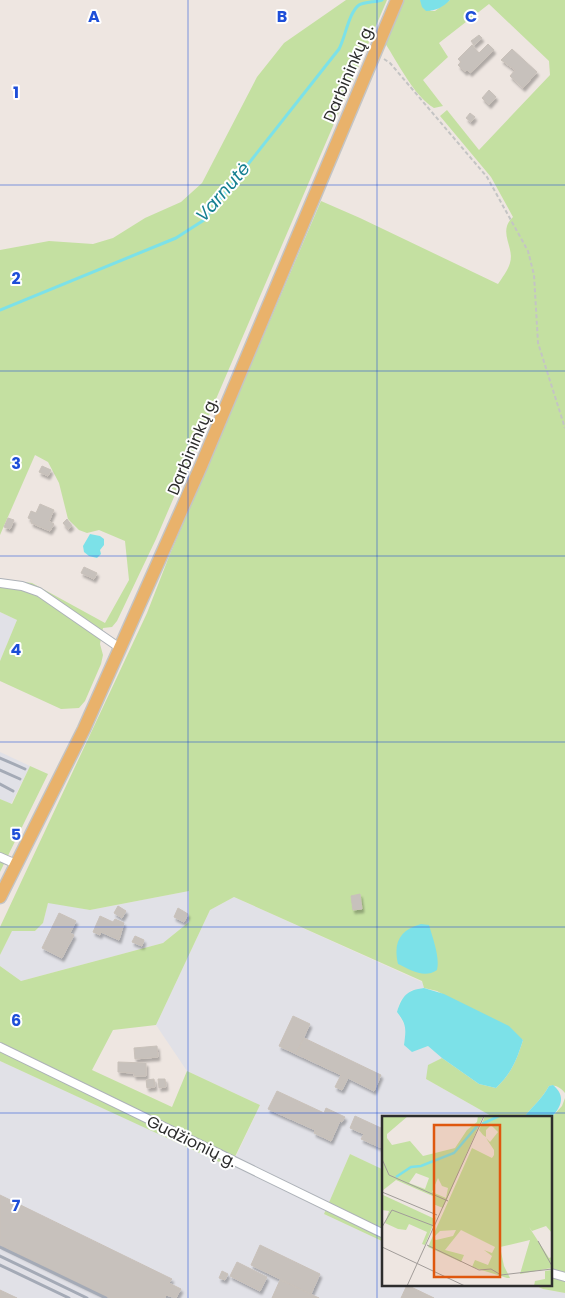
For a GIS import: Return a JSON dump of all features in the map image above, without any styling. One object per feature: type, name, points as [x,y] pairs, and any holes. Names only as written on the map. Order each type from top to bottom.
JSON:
[{"type":"main road","name":"Darbininkų g.","points":[[0,897],[84,729],[201,466],[397,0]]},
{"type":"street","points":[[0,583],[22,586],[39,592],[120,648]]},
{"type":"street","points":[[0,856],[16,864]]},
{"type":"street","name":"Gudžionių g.","points":[[0,1047],[382,1233]]},
{"type":"street","points":[[552,1273],[565,1277]]},
{"type":"path","points":[[374,53],[390,63],[487,177],[528,251],[534,275],[538,343],[565,428]]},
{"type":"shaded area","points":[[0,612],[17,620],[0,661]]},
{"type":"shaded area","points":[[0,752],[30,766],[11,804],[0,799]]},
{"type":"shaded area","points":[[189,891],[189,922],[163,943],[21,981],[0,966],[0,955],[12,931],[35,931],[43,923],[48,902],[90,910]]},
{"type":"shaded area","points":[[234,897],[422,982],[424,988],[412,990],[400,1001],[397,1012],[406,1028],[404,1045],[421,1048],[428,1046],[442,1058],[429,1065],[426,1079],[491,1116],[382,1116],[382,1169],[350,1154],[324,1214],[382,1241],[382,1286],[536,1286],[565,1293],[565,1298],[0,1298],[0,1061],[231,1167],[260,1105],[187,1071],[156,1025],[210,910]]},
{"type":"green space","points":[[346,0],[387,0],[156,539],[117,621],[112,627],[103,628],[100,644],[103,655],[101,664],[85,701],[79,708],[61,709],[0,681],[0,661],[17,620],[0,612],[0,579],[32,583],[105,623],[129,580],[125,541],[99,530],[87,533],[79,530],[68,519],[59,483],[48,462],[35,455],[0,535],[0,250],[49,241],[93,244],[113,238],[145,218],[181,202],[202,183],[257,77],[284,43]]},
{"type":"green space","points":[[404,0],[420,0],[431,11],[435,11],[450,0],[565,0],[565,1093],[558,1087],[549,1086],[525,1116],[491,1116],[426,1079],[428,1065],[442,1058],[479,1084],[496,1088],[513,1066],[523,1040],[437,991],[424,988],[422,981],[234,897],[210,910],[156,1025],[113,1030],[92,1070],[172,1107],[187,1071],[260,1105],[230,1167],[0,1061],[0,966],[21,981],[163,943],[189,922],[189,891],[90,910],[48,903],[43,923],[35,931],[12,931],[0,955],[0,927],[147,613],[170,554],[321,201],[498,284],[509,266],[511,257],[506,228],[513,217],[491,177],[440,116],[447,110],[479,150],[550,75],[549,61],[489,4],[439,43],[448,57],[423,80],[443,106],[434,108],[420,96],[401,69],[385,43],[386,36]]},
{"type":"green space","points":[[30,766],[48,774],[0,872],[0,799],[12,804]]},
{"type":"green space","points":[[565,1098],[565,1293],[536,1286],[552,1286],[552,1117],[562,1106]]},
{"type":"green space","points":[[350,1154],[382,1169],[382,1241],[324,1214]]},
{"type":"water","points":[[420,0],[450,0],[439,8],[426,11],[422,7]]},
{"type":"water","points":[[90,534],[104,539],[104,545],[100,550],[101,554],[97,558],[89,556],[84,552],[83,546]]},
{"type":"water","points":[[421,924],[429,925],[438,959],[437,970],[427,974],[418,973],[398,964],[397,956],[398,943],[403,933]]},
{"type":"water","points":[[424,988],[444,994],[509,1026],[523,1040],[513,1066],[496,1088],[479,1084],[428,1046],[412,1052],[404,1045],[405,1027],[403,1020],[397,1012],[399,1006],[409,992]]},
{"type":"water","points":[[553,1085],[561,1096],[558,1109],[552,1117],[525,1116],[540,1099],[549,1086]]},
{"type":"building","points":[[479,35],[482,38],[474,45],[471,41]]},
{"type":"building","points":[[488,44],[494,50],[470,73],[467,70],[465,72],[458,65],[461,62],[458,59],[472,45],[479,53]]},
{"type":"building","points":[[512,49],[537,72],[523,88],[510,76],[515,70],[501,60]]},
{"type":"building","points":[[489,90],[496,97],[489,105],[482,98]]},
{"type":"building","points":[[470,113],[475,117],[471,122],[466,118]]},
{"type":"building","points":[[42,466],[51,470],[48,476],[39,472]]},
{"type":"building","points":[[40,504],[54,510],[49,521],[54,524],[50,531],[31,523],[32,520],[28,518],[31,511],[36,513]]},
{"type":"building","points":[[8,518],[14,520],[10,529],[4,527]]},
{"type":"building","points":[[67,519],[72,526],[68,529],[63,523]]},
{"type":"building","points":[[84,567],[97,573],[94,579],[81,573]]},
{"type":"building","points":[[360,894],[362,909],[353,910],[351,896]]},
{"type":"building","points":[[118,906],[126,911],[122,918],[114,913]]},
{"type":"building","points":[[178,908],[188,914],[184,922],[174,917]]},
{"type":"building","points":[[59,913],[76,921],[70,933],[74,935],[62,958],[42,948]]},
{"type":"building","points":[[100,916],[113,922],[115,919],[124,923],[119,940],[101,932],[100,935],[93,932]]},
{"type":"building","points":[[135,936],[144,940],[142,946],[132,942]]},
{"type":"building","points":[[293,1016],[310,1024],[296,1054],[279,1046]]},
{"type":"building","points":[[304,1038],[381,1075],[374,1091],[348,1078],[342,1090],[335,1087],[341,1075],[296,1054]]},
{"type":"building","points":[[157,1046],[158,1057],[135,1059],[134,1048]]},
{"type":"building","points":[[118,1062],[146,1063],[146,1076],[134,1076],[134,1073],[118,1072]]},
{"type":"building","points":[[154,1079],[155,1087],[147,1088],[146,1080]]},
{"type":"building","points":[[158,1079],[165,1079],[166,1087],[159,1088]]},
{"type":"building","points":[[277,1091],[324,1113],[326,1108],[345,1117],[342,1122],[340,1121],[331,1141],[314,1133],[315,1130],[268,1109]]},
{"type":"building","points":[[355,1116],[381,1128],[382,1126],[382,1148],[361,1139],[364,1134],[350,1128]]},
{"type":"building","points":[[0,1195],[172,1279],[169,1283],[181,1289],[176,1298],[166,1295],[165,1298],[109,1298],[0,1245]]},
{"type":"building","points":[[260,1245],[320,1274],[311,1294],[251,1265]]},
{"type":"building","points":[[237,1262],[267,1277],[260,1291],[230,1276]]},
{"type":"building","points":[[222,1271],[228,1274],[225,1280],[219,1278]]},
{"type":"building","points":[[280,1280],[319,1298],[272,1298]]},
{"type":"building","points":[[407,1286],[409,1286],[434,1298],[401,1298]]},
{"type":"building","points":[[0,1290],[17,1298],[0,1298]]},
{"type":"waterway","name":"Varnutė","points":[[0,310],[176,238],[204,220],[339,49],[352,13],[356,8],[361,4],[382,0]]},
{"type":"railway","points":[[0,758],[25,769]]},
{"type":"railway","points":[[0,770],[20,779]]},
{"type":"railway","points":[[0,784],[13,791]]},
{"type":"railway","points":[[0,1247],[106,1298]]},
{"type":"railway","points":[[0,1256],[87,1298]]},
{"type":"railway","points":[[0,1265],[69,1298]]}]
